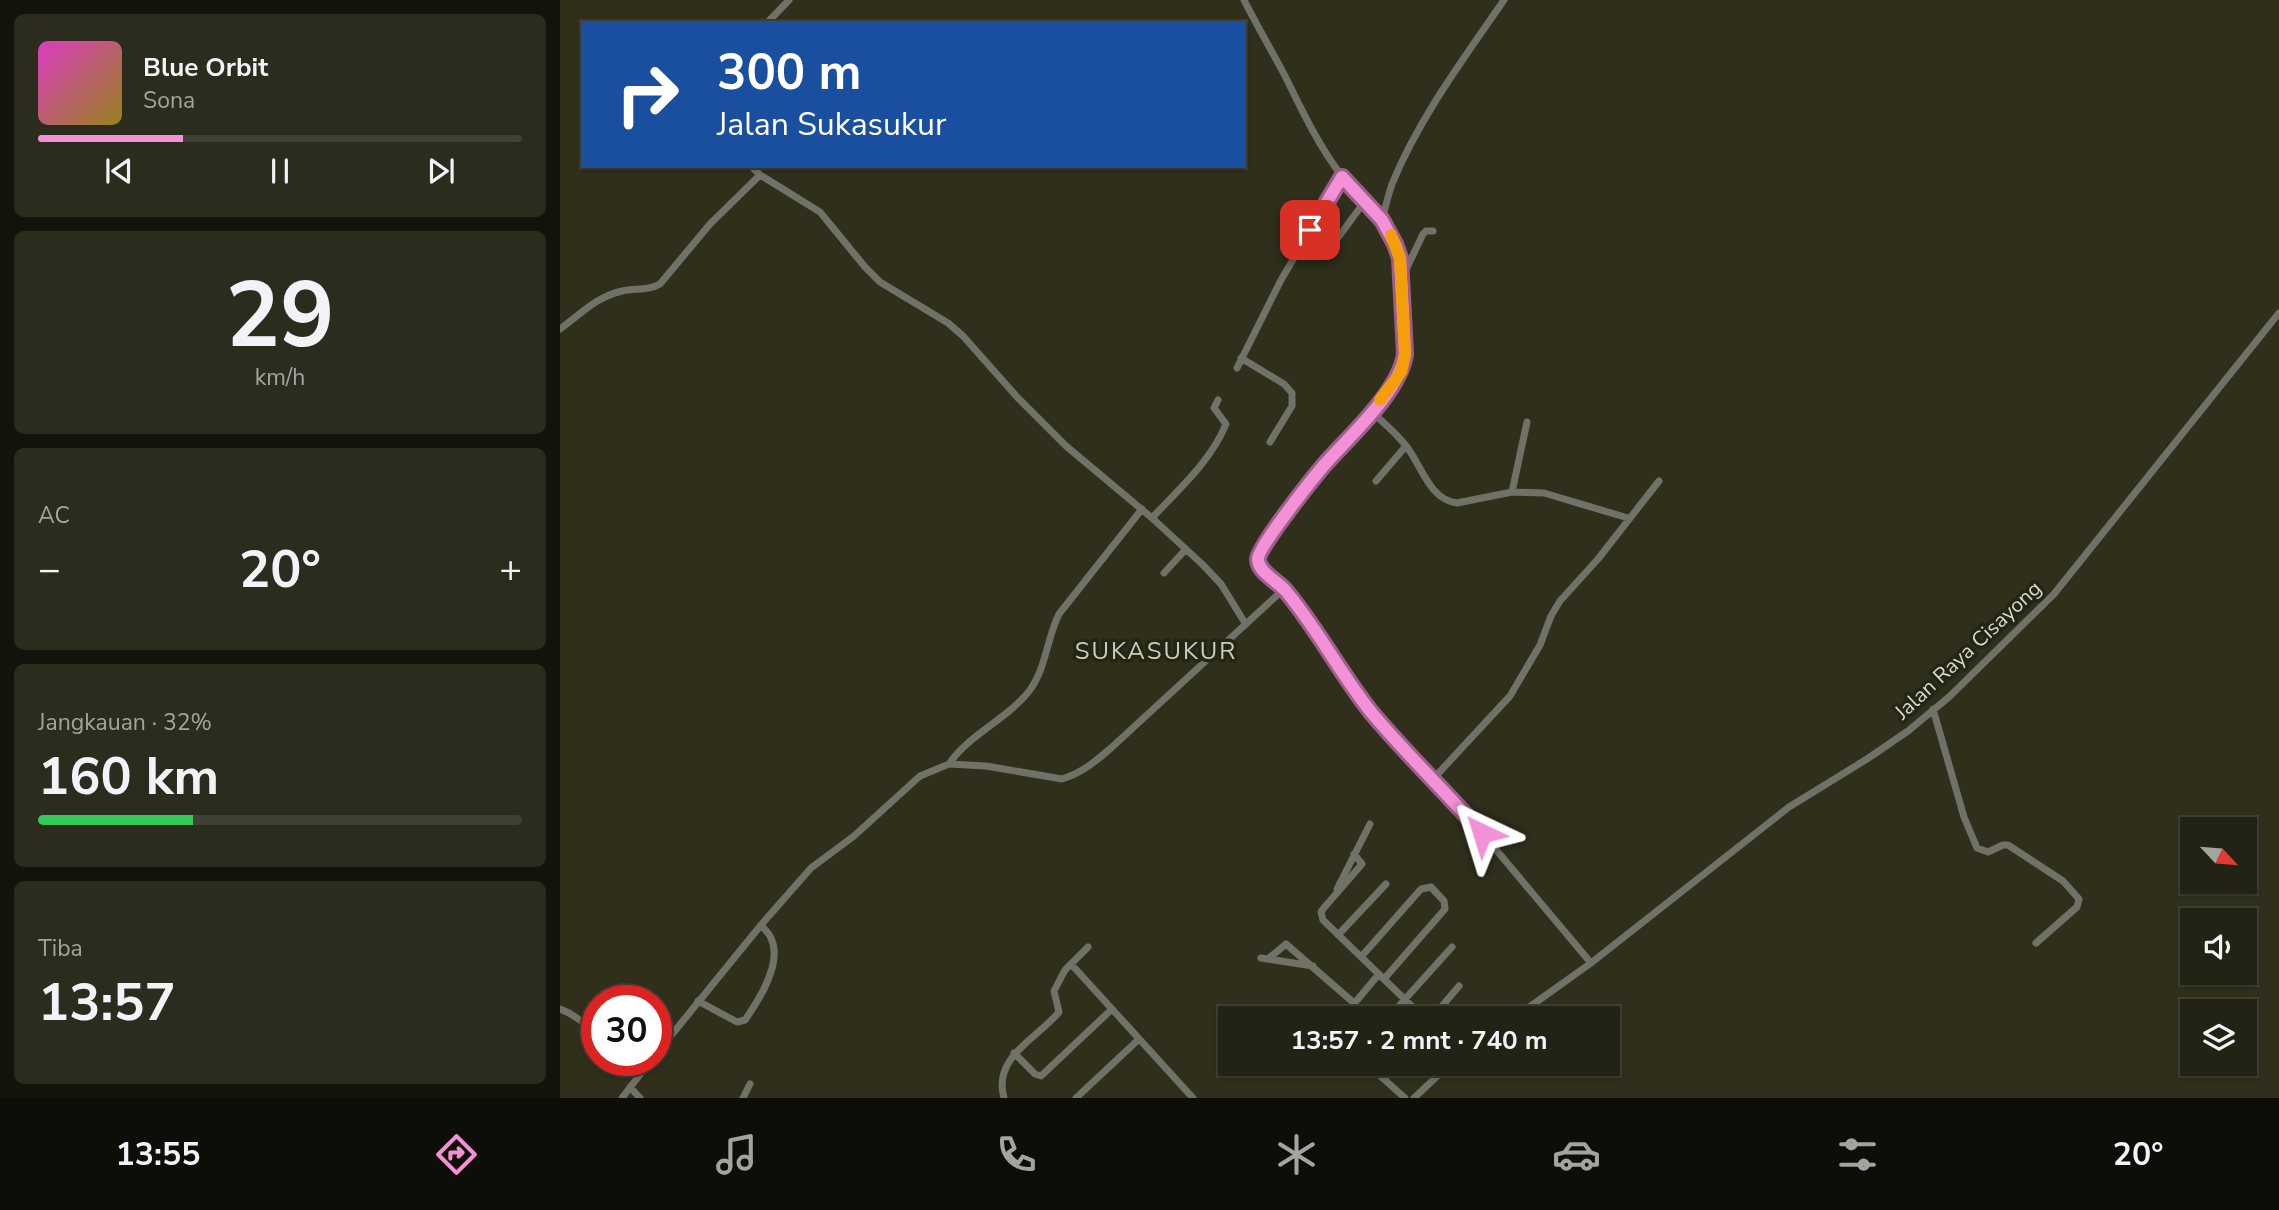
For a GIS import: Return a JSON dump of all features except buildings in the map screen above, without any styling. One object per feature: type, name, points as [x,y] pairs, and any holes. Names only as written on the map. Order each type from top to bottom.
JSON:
[{"type":"street","points":[[769,21],[789,0]]},
{"type":"street","points":[[1244,0],[1301,111],[1342,177],[1382,220],[1395,244],[1400,258],[1404,365],[1372,412],[1323,466],[1261,550],[1258,556],[1261,568],[1284,589],[1370,710],[1591,963]]},
{"type":"street","points":[[1382,220],[1392,185],[1421,128],[1504,0]]},
{"type":"street","points":[[753,168],[820,212],[864,267],[880,282],[948,323],[1066,446],[1142,509],[1221,584],[1245,623]]},
{"type":"street","points":[[560,329],[587,306],[602,298],[622,291],[653,288],[660,284],[710,224],[760,175]]},
{"type":"street","points":[[1237,368],[1281,280],[1342,177]]},
{"type":"street","points":[[1337,239],[1365,201]]},
{"type":"street","points":[[1401,280],[1423,234],[1433,231]]},
{"type":"street","name":"Jalan Raya Cisayong","points":[[1531,1006],[1591,963],[1790,807],[1908,732],[1969,678],[2054,594],[2279,313]]},
{"type":"street","points":[[1241,358],[1284,384],[1292,393],[1292,406],[1270,442]]},
{"type":"street","points":[[1152,518],[1196,471],[1222,433],[1226,424],[1214,408],[1218,400]]},
{"type":"street","points":[[1372,412],[1406,446],[1440,497],[1448,502],[1457,503],[1512,492],[1559,496],[1628,518]]},
{"type":"street","points":[[1512,492],[1527,422]]},
{"type":"street","points":[[1376,481],[1406,446]]},
{"type":"street","points":[[1433,779],[1510,696],[1540,645],[1550,617],[1560,601],[1598,559],[1659,481]]},
{"type":"street","points":[[672,1034],[811,868],[853,836],[920,776],[949,764],[1029,691],[1038,675],[1050,632],[1059,614],[1142,509]]},
{"type":"street","points":[[1164,573],[1186,549]]},
{"type":"street","points":[[949,764],[986,766],[1062,779],[1073,776],[1111,748],[1284,589]]},
{"type":"street","points":[[1933,709],[1964,817],[1978,848],[1988,852],[2008,845],[2063,881],[2080,899],[2077,907],[2036,943]]},
{"type":"street","points":[[1370,824],[1354,854],[1363,864],[1323,909],[1321,916],[1412,1006]]},
{"type":"street","points":[[1338,935],[1386,884]]},
{"type":"street","points":[[1352,1006],[1445,909],[1444,901],[1431,887],[1421,889],[1361,957]]},
{"type":"street","points":[[698,1001],[737,1022],[745,1020],[767,986],[772,969],[774,947],[771,936],[761,925]]},
{"type":"street","points":[[1313,966],[1265,958],[1286,944],[1313,966],[1354,1003]]},
{"type":"street","points":[[1004,1098],[1003,1082],[1014,1053],[1059,1012],[1054,991],[1065,970],[1088,947]]},
{"type":"street","points":[[1399,1006],[1452,947]]},
{"type":"street","points":[[1071,964],[1193,1098]]},
{"type":"street","points":[[1442,1006],[1459,986]]},
{"type":"street","points":[[560,1009],[581,1021]]},
{"type":"street","points":[[1014,1053],[1035,1074],[1041,1076],[1111,1010]]},
{"type":"street","points":[[1076,1098],[1138,1040]]},
{"type":"street","points":[[622,1098],[637,1076]]},
{"type":"street","points":[[1381,1076],[1405,1098]]},
{"type":"street","points":[[1414,1098],[1437,1076]]},
{"type":"street","points":[[743,1098],[750,1084]]},
{"type":"street","points":[[630,1087],[640,1098]]},
{"type":"slow traffic","points":[[1380,400],[1401,372],[1405,354],[1400,258],[1391,235]]},
{"type":"district","name":"SUKASUKUR","points":[[1156,651]]},
{"type":"route","points":[[1310,230],[1342,177],[1382,220],[1400,258],[1404,365],[1372,412],[1298,498],[1261,550],[1258,562],[1284,589],[1309,622],[1370,710],[1482,833]]}]
